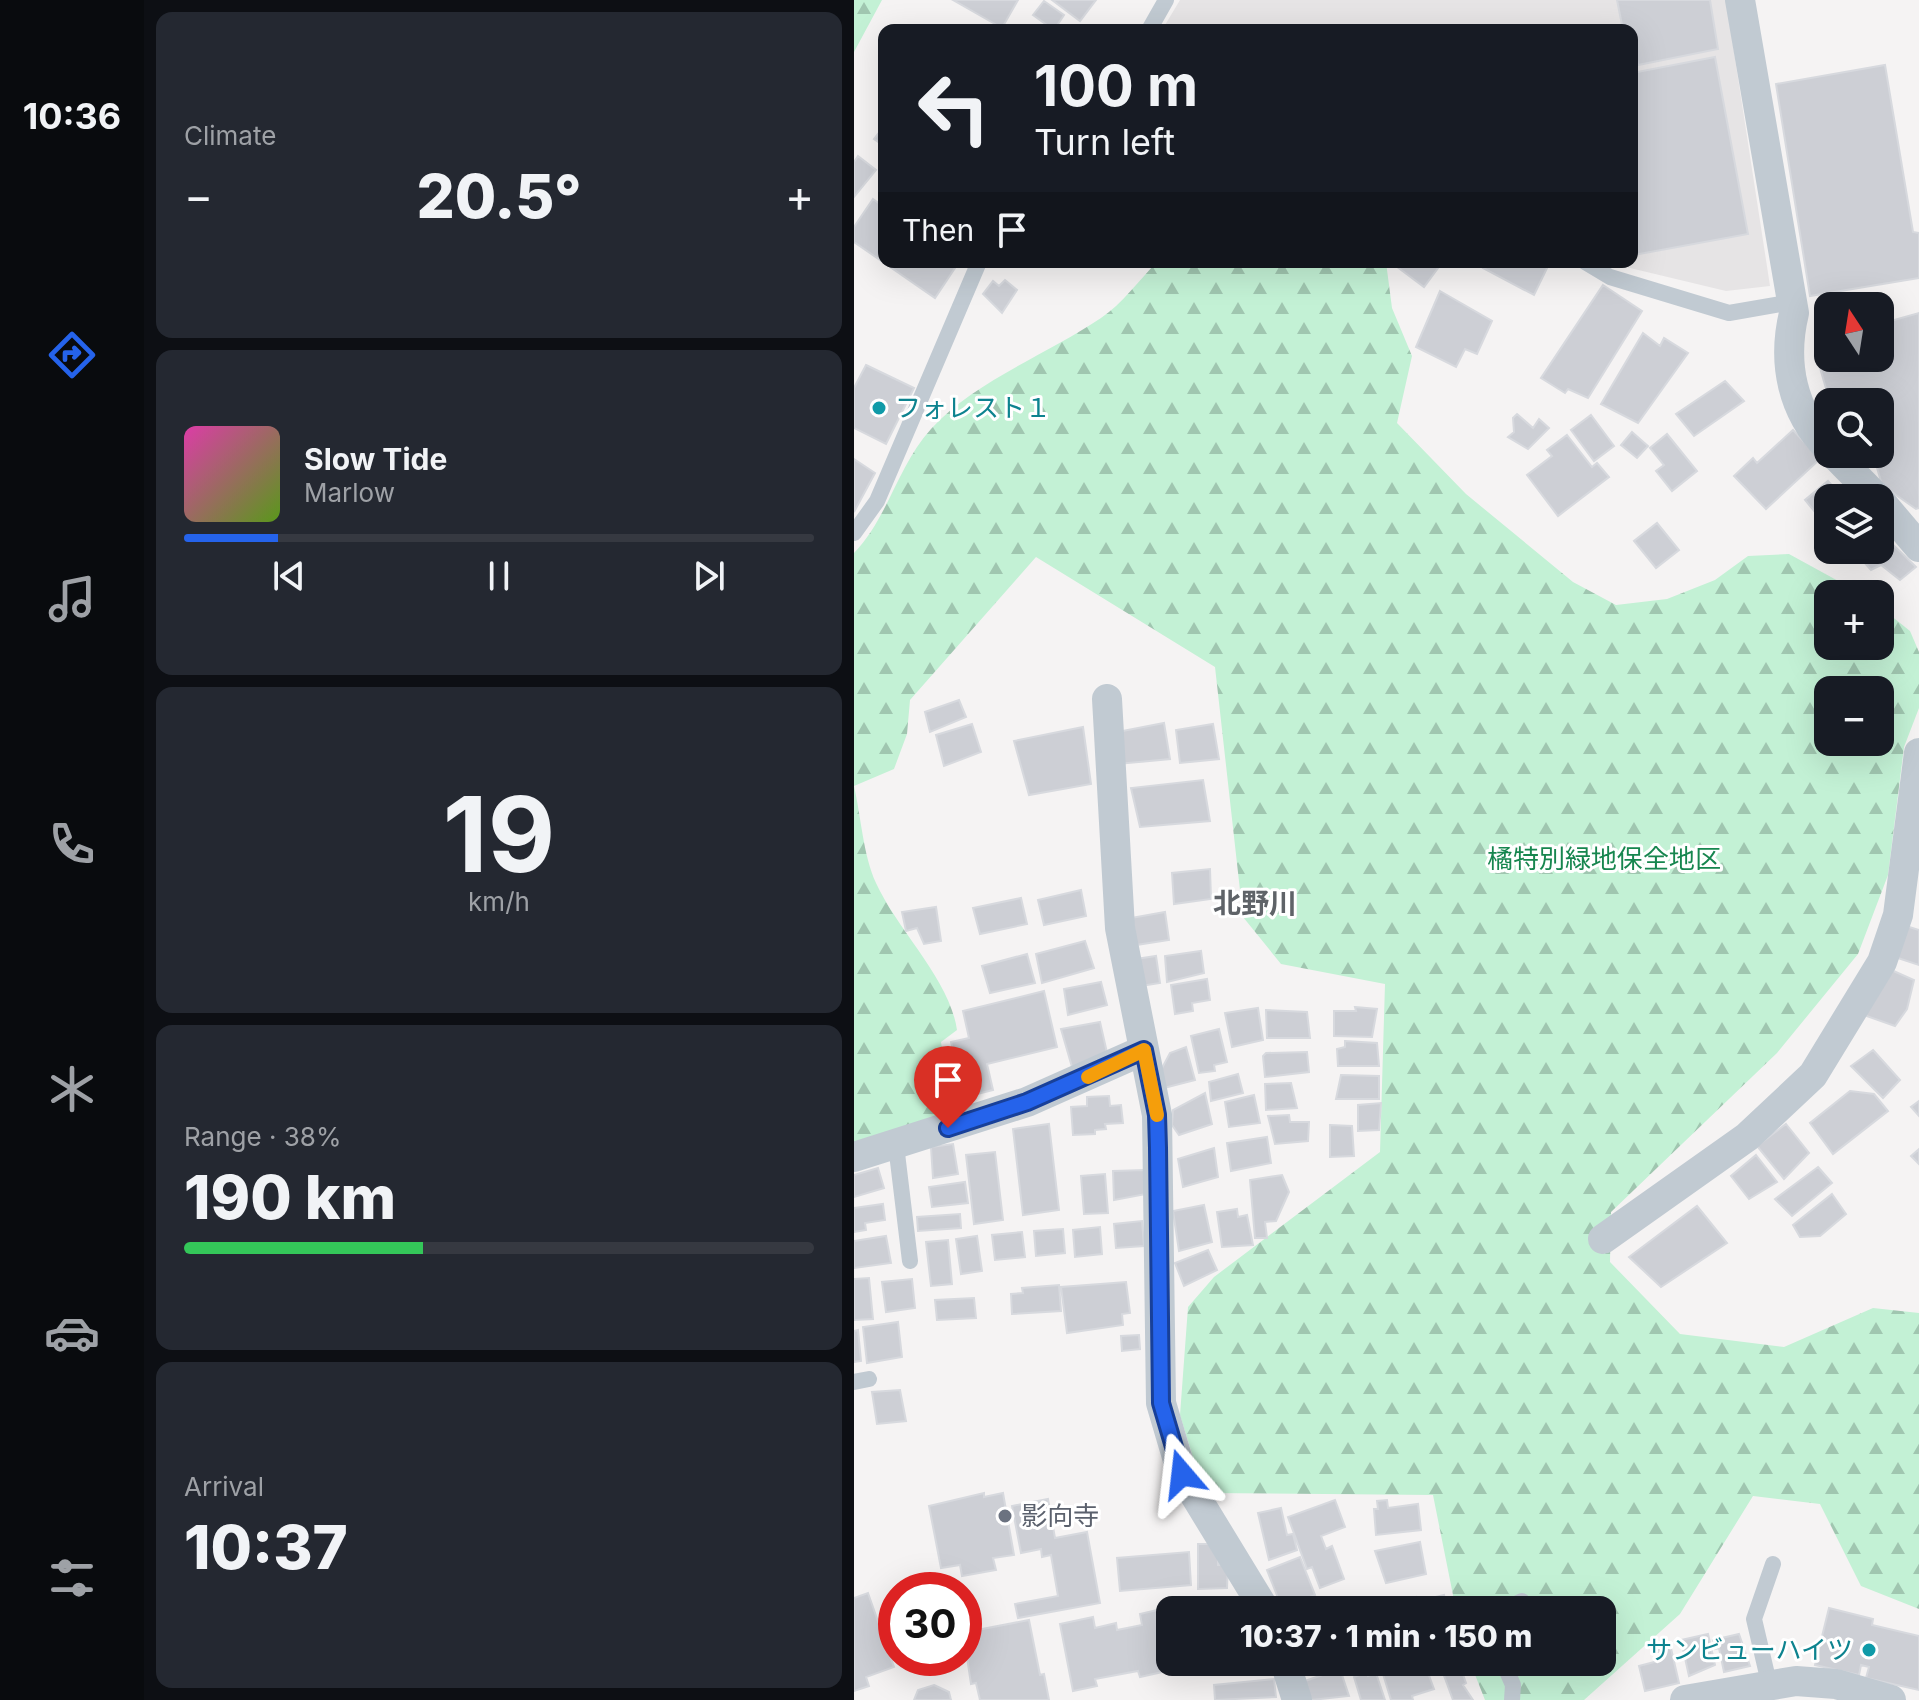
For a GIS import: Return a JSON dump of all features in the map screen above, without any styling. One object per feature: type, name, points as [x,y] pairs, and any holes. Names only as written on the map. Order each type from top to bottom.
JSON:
[{"type":"street","points":[[1740,0],[1792,302],[1788,364],[1798,404],[1814,433]]},
{"type":"street","points":[[1847,468],[1863,484]]},
{"type":"street","points":[[1894,518],[1919,547]]},
{"type":"street","points":[[1107,699],[1120,928],[1157,1115],[1161,1403],[1182,1474],[1256,1596]]},
{"type":"street","points":[[1603,1239],[1747,1137],[1813,1075],[1882,962],[1898,915],[1915,809],[1919,753]]},
{"type":"street","points":[[854,1157],[1027,1102],[1144,1050]]},
{"type":"street","points":[[1289,1676],[1297,1700]]},
{"type":"street","points":[[1685,1700],[1836,1684],[1891,1700]]},
{"type":"lane","points":[[1152,24],[1166,0]]},
{"type":"lane","points":[[854,533],[877,501],[976,268]]},
{"type":"lane","points":[[1595,268],[1610,277],[1729,313],[1792,302]]},
{"type":"lane","points":[[896,1145],[910,1261]]},
{"type":"lane","points":[[1773,1564],[1754,1619],[1788,1688]]},
{"type":"lane","points":[[1509,1676],[1515,1695],[1512,1700]]},
{"type":"shaded area","points":[[1180,0],[1726,0],[1770,286],[1726,291],[1630,268],[1638,268],[1638,24],[1166,24]]},
{"type":"green space","points":[[854,0],[882,0],[854,52]]},
{"type":"green space","name":"橘特別緑地保全地区","points":[[1151,268],[1387,268],[1392,308],[1412,356],[1397,423],[1466,494],[1573,582],[1616,605],[1667,599],[1715,580],[1748,556],[1789,554],[1836,580],[1814,580],[1814,660],[1894,660],[1894,618],[1910,631],[1919,652],[1919,708],[1904,747],[1888,875],[1858,954],[1777,1053],[1611,1212],[1610,1262],[1680,1334],[1784,1347],[1873,1308],[1919,1313],[1919,1609],[1861,1586],[1820,1504],[1753,1496],[1680,1614],[1616,1671],[1616,1596],[1453,1596],[1433,1495],[1204,1493],[1180,1415],[1188,1307],[1214,1277],[1380,1152],[1385,984],[1281,964],[1243,917],[1215,667],[1036,557],[910,700],[907,734],[894,769],[854,786],[854,553],[876,524],[920,443],[948,412],[989,383],[1101,318]]},
{"type":"green space","points":[[854,786],[865,848],[876,883],[934,974],[952,1011],[957,1030],[941,1042],[947,1082],[943,1116],[854,1144]]},
{"type":"green space","name":"橘特別緑地保全地区","points":[[1476,1676],[1611,1676],[1584,1700],[1485,1700]]},
{"type":"building","points":[[953,0],[1018,0],[1004,24],[995,24]]},
{"type":"building","points":[[1052,0],[1096,0],[1080,21]]},
{"type":"building","points":[[1617,0],[1710,0],[1718,49],[1638,65],[1638,24],[1622,24]]},
{"type":"building","points":[[1044,1],[1064,15],[1058,24],[1046,24],[1033,15]]},
{"type":"building","points":[[1715,57],[1748,234],[1638,254],[1638,72]]},
{"type":"building","points":[[1885,65],[1913,232],[1919,233],[1919,278],[1834,292],[1814,292],[1810,296],[1776,84]]},
{"type":"building","points":[[858,156],[876,170],[854,197],[854,162]]},
{"type":"building","points":[[873,199],[878,203],[878,259],[854,242],[854,227]]},
{"type":"building","points":[[892,268],[955,268],[935,298]]},
{"type":"building","points":[[1399,268],[1438,268],[1424,287]]},
{"type":"building","points":[[1483,268],[1547,268],[1534,295]]},
{"type":"building","points":[[1005,280],[1017,290],[1002,313],[983,294],[993,281],[999,286]]},
{"type":"building","points":[[1603,285],[1642,311],[1588,398],[1568,389],[1565,393],[1541,378]]},
{"type":"building","points":[[1440,291],[1492,321],[1477,354],[1465,349],[1456,367],[1416,347]]},
{"type":"building","points":[[1919,313],[1919,508],[1916,509],[1894,493],[1894,484],[1882,484],[1877,468],[1894,468],[1894,388],[1826,388],[1821,372],[1894,372],[1894,320]]},
{"type":"building","points":[[1643,333],[1660,346],[1664,338],[1688,353],[1638,423],[1601,404]]},
{"type":"building","name":"フォレスト１","points":[[866,365],[914,388],[886,444],[854,428],[854,388]]},
{"type":"building","points":[[1725,381],[1744,401],[1694,436],[1676,414]]},
{"type":"building","points":[[1517,414],[1533,428],[1539,419],[1549,428],[1528,449],[1508,437],[1514,432],[1513,418]]},
{"type":"building","points":[[1591,415],[1614,446],[1594,461],[1571,430]]},
{"type":"building","points":[[1793,430],[1814,453],[1814,465],[1766,509],[1734,476],[1753,458],[1757,463]]},
{"type":"building","points":[[1632,432],[1648,446],[1637,458],[1621,445]]},
{"type":"building","points":[[1667,434],[1697,471],[1672,491],[1656,471],[1664,465],[1650,448]]},
{"type":"building","points":[[1567,435],[1592,467],[1597,463],[1609,477],[1558,516],[1527,475],[1552,456],[1547,450]]},
{"type":"building","points":[[854,459],[875,473],[854,512]]},
{"type":"building","points":[[1814,493],[1814,511],[1805,500]]},
{"type":"building","points":[[1657,523],[1679,550],[1656,568],[1634,541]]},
{"type":"building","points":[[1894,546],[1916,567],[1900,580],[1881,565],[1871,570],[1866,564],[1894,564]]},
{"type":"building","points":[[959,700],[966,717],[930,732],[925,712]]},
{"type":"building","points":[[1164,723],[1170,759],[1118,764],[1112,733]]},
{"type":"building","points":[[972,724],[981,752],[944,766],[936,735]]},
{"type":"building","points":[[1213,724],[1219,759],[1180,763],[1176,730]]},
{"type":"building","points":[[1083,727],[1091,784],[1029,795],[1014,741]]},
{"type":"building","points":[[1203,780],[1210,821],[1140,827],[1131,788]]},
{"type":"building","points":[[1210,869],[1211,899],[1174,904],[1172,873]]},
{"type":"building","points":[[1081,890],[1086,916],[1044,925],[1038,900]]},
{"type":"building","points":[[1021,898],[1027,924],[980,934],[973,908]]},
{"type":"building","points":[[936,907],[941,941],[924,944],[917,928],[906,931],[902,912]]},
{"type":"building","points":[[1165,912],[1169,940],[1136,945],[1131,918]]},
{"type":"building","points":[[1903,925],[1919,930],[1919,965],[1892,956]]},
{"type":"building","points":[[1085,941],[1094,968],[1042,983],[1036,954]]},
{"type":"building","points":[[1201,951],[1204,973],[1167,982],[1165,956]]},
{"type":"building","points":[[1027,954],[1035,983],[990,993],[982,966]]},
{"type":"building","points":[[1156,956],[1160,983],[1134,987],[1129,960]]},
{"type":"building","points":[[1889,969],[1914,980],[1907,1009],[1895,1026],[1861,1014]]},
{"type":"building","points":[[1207,979],[1210,1000],[1192,1003],[1193,1011],[1175,1014],[1171,985]]},
{"type":"building","points":[[1101,982],[1107,1005],[1068,1015],[1064,989]]},
{"type":"building","points":[[1044,991],[1057,1047],[987,1064],[993,1090],[965,1097],[951,1042],[969,1038],[963,1011]]},
{"type":"building","points":[[1355,1007],[1377,1009],[1372,1037],[1334,1036],[1334,1011],[1356,1011]]},
{"type":"building","points":[[1258,1008],[1263,1040],[1232,1047],[1225,1013]]},
{"type":"building","points":[[1266,1010],[1307,1012],[1310,1038],[1267,1038]]},
{"type":"building","points":[[1100,1022],[1108,1057],[1072,1067],[1061,1029]]},
{"type":"building","points":[[1219,1029],[1227,1062],[1214,1065],[1215,1071],[1199,1073],[1191,1036]]},
{"type":"building","points":[[1345,1041],[1377,1043],[1379,1066],[1338,1066],[1337,1049],[1345,1047]]},
{"type":"building","points":[[1186,1047],[1195,1080],[1164,1088],[1161,1070],[1170,1053]]},
{"type":"building","points":[[1873,1050],[1900,1080],[1883,1098],[1851,1066]]},
{"type":"building","points":[[1307,1052],[1309,1072],[1265,1077],[1263,1056],[1266,1053]]},
{"type":"building","points":[[1238,1074],[1243,1093],[1211,1101],[1209,1082]]},
{"type":"building","points":[[1341,1075],[1379,1076],[1379,1099],[1336,1099]]},
{"type":"building","points":[[1291,1083],[1297,1108],[1266,1110],[1265,1084]]},
{"type":"building","points":[[1850,1091],[1874,1094],[1888,1111],[1833,1154],[1810,1123]]},
{"type":"building","points":[[1205,1093],[1212,1124],[1179,1135],[1172,1125],[1173,1110]]},
{"type":"building","points":[[1254,1095],[1260,1123],[1229,1127],[1225,1102]]},
{"type":"building","points":[[1109,1096],[1110,1106],[1121,1105],[1123,1123],[1105,1124],[1106,1129],[1095,1130],[1095,1134],[1073,1135],[1071,1107],[1087,1106],[1087,1097]]},
{"type":"building","points":[[1919,1101],[1919,1116],[1911,1107]]},
{"type":"building","points":[[1381,1103],[1379,1130],[1358,1131],[1358,1105]]},
{"type":"building","points":[[1289,1115],[1290,1122],[1309,1122],[1308,1141],[1275,1144],[1268,1116]]},
{"type":"building","points":[[1049,1124],[1059,1210],[1023,1215],[1013,1129]]},
{"type":"building","points":[[1786,1124],[1809,1153],[1784,1179],[1757,1146]]},
{"type":"building","points":[[1330,1125],[1352,1126],[1354,1156],[1330,1157]]},
{"type":"building","points":[[1267,1137],[1271,1163],[1231,1171],[1227,1143]]},
{"type":"building","points":[[953,1144],[958,1174],[933,1178],[931,1147]]},
{"type":"building","points":[[1214,1148],[1218,1177],[1183,1187],[1178,1159]]},
{"type":"building","points":[[1919,1149],[1919,1164],[1911,1156]]},
{"type":"building","points":[[995,1152],[1003,1220],[974,1224],[966,1155]]},
{"type":"building","points":[[1756,1155],[1777,1182],[1749,1199],[1731,1176]]},
{"type":"building","points":[[1818,1167],[1832,1183],[1792,1216],[1775,1199]]},
{"type":"building","points":[[878,1168],[884,1188],[854,1197],[854,1175]]},
{"type":"building","points":[[1145,1170],[1146,1194],[1114,1200],[1113,1171]]},
{"type":"building","points":[[1105,1174],[1108,1213],[1084,1214],[1081,1176]]},
{"type":"building","points":[[1282,1175],[1289,1192],[1276,1221],[1265,1222],[1267,1238],[1255,1238],[1250,1180]]},
{"type":"building","points":[[965,1182],[968,1203],[932,1207],[929,1187]]},
{"type":"building","points":[[1832,1194],[1846,1214],[1820,1236],[1800,1237],[1793,1225]]},
{"type":"building","points":[[883,1204],[885,1220],[865,1223],[866,1230],[854,1232],[854,1208]]},
{"type":"building","points":[[1204,1205],[1212,1242],[1179,1251],[1173,1211]]},
{"type":"building","points":[[1697,1206],[1727,1243],[1661,1287],[1629,1257]]},
{"type":"building","points":[[1237,1209],[1238,1217],[1247,1215],[1253,1245],[1222,1247],[1217,1212]]},
{"type":"building","points":[[960,1214],[961,1228],[918,1231],[917,1217]]},
{"type":"building","points":[[1142,1221],[1144,1246],[1116,1248],[1114,1224]]},
{"type":"building","points":[[1100,1227],[1102,1254],[1075,1257],[1073,1230]]},
{"type":"building","points":[[1063,1229],[1065,1253],[1036,1256],[1034,1231]]},
{"type":"building","points":[[1022,1232],[1025,1257],[995,1260],[992,1235]]},
{"type":"building","points":[[886,1236],[891,1263],[854,1268],[854,1241]]},
{"type":"building","points":[[977,1236],[982,1271],[961,1274],[956,1239]]},
{"type":"building","points":[[948,1240],[952,1284],[931,1286],[926,1242]]},
{"type":"building","points":[[1208,1250],[1217,1270],[1184,1286],[1175,1263]]},
{"type":"building","points":[[869,1278],[873,1319],[854,1320],[854,1279]]},
{"type":"building","points":[[912,1279],[915,1308],[886,1312],[882,1282]]},
{"type":"building","points":[[1126,1282],[1130,1313],[1122,1314],[1123,1325],[1067,1333],[1061,1287]]},
{"type":"building","points":[[1059,1285],[1061,1311],[1012,1314],[1011,1294],[1023,1293],[1022,1288]]},
{"type":"building","points":[[974,1298],[976,1318],[937,1320],[935,1300]]},
{"type":"building","points":[[898,1322],[902,1357],[867,1363],[863,1327]]},
{"type":"building","points":[[858,1330],[861,1361],[854,1362],[854,1331]]},
{"type":"building","points":[[1139,1335],[1140,1349],[1122,1351],[1121,1336]]},
{"type":"building","points":[[900,1390],[906,1421],[877,1424],[872,1392]]},
{"type":"building","points":[[984,1493],[984,1497],[1003,1493],[1014,1555],[993,1558],[996,1570],[961,1572],[960,1565],[941,1568],[929,1506]]},
{"type":"building","points":[[1048,1499],[1055,1538],[1087,1532],[1100,1603],[1018,1618],[1015,1604],[1058,1596],[1051,1555],[1042,1557],[1041,1549],[1021,1553],[1012,1506]]},
{"type":"building","points":[[1335,1500],[1345,1527],[1321,1536],[1326,1549],[1332,1546],[1344,1579],[1320,1588],[1312,1567],[1307,1569],[1288,1517]]},
{"type":"building","points":[[1387,1500],[1388,1508],[1418,1504],[1421,1530],[1376,1535],[1374,1509],[1378,1509],[1377,1501]]},
{"type":"building","points":[[1281,1508],[1287,1535],[1293,1534],[1297,1550],[1269,1560],[1258,1513]]},
{"type":"building","points":[[1420,1542],[1426,1574],[1386,1583],[1375,1551]]},
{"type":"building","points":[[1198,1544],[1213,1544],[1218,1551],[1218,1565],[1228,1565],[1227,1588],[1198,1589]]},
{"type":"building","points":[[1189,1552],[1191,1585],[1120,1591],[1117,1558]]},
{"type":"building","points":[[1300,1557],[1315,1595],[1277,1596],[1267,1570]]},
{"type":"building","points":[[868,1593],[878,1621],[878,1673],[866,1677],[869,1686],[854,1691],[854,1598]]},
{"type":"building","name":"サンビューハイツ","points":[[1829,1608],[1873,1619],[1872,1625],[1919,1636],[1919,1690],[1866,1678],[1869,1667],[1861,1665],[1859,1675],[1815,1665]]},
{"type":"building","points":[[1156,1610],[1156,1673],[1140,1677],[1138,1671],[1095,1679],[1097,1686],[1073,1691],[1060,1624],[1093,1617],[1095,1628],[1116,1623],[1117,1630],[1142,1625],[1140,1614]]},
{"type":"building","points":[[1029,1620],[1040,1675],[1044,1674],[1049,1700],[980,1700],[976,1683],[971,1684],[970,1676],[982,1676],[982,1629]]},
{"type":"building","points":[[1708,1634],[1715,1665],[1689,1676],[1681,1640]]},
{"type":"building","points":[[1739,1634],[1750,1666],[1724,1672],[1719,1648],[1715,1649],[1713,1640]]},
{"type":"building","points":[[1670,1644],[1679,1683],[1645,1691],[1639,1666],[1658,1661],[1655,1647]]},
{"type":"building","points":[[1320,1676],[1342,1676],[1349,1696],[1311,1700],[1305,1681]]},
{"type":"building","points":[[1377,1676],[1385,1700],[1361,1700],[1354,1677]]},
{"type":"building","points":[[1384,1676],[1429,1676],[1434,1689],[1412,1696],[1413,1700],[1391,1700]]},
{"type":"building","points":[[1444,1676],[1464,1676],[1466,1683],[1463,1685],[1473,1700],[1453,1700]]},
{"type":"building","points":[[1274,1679],[1276,1697],[1215,1700],[1214,1685]]},
{"type":"building","points":[[934,1685],[949,1692],[951,1700],[914,1700],[918,1690]]},
{"type":"slow traffic","points":[[1088,1077],[1144,1050],[1157,1115]]},
{"type":"place","name":"フォレスト１","points":[[879,408]]},
{"type":"place","name":"影向寺","points":[[1005,1516]]},
{"type":"place","name":"サンビューハイツ","points":[[1869,1650]]},
{"type":"district","name":"北野川","points":[[1255,903]]},
{"type":"route","points":[[948,1128],[1027,1102],[1144,1050],[1157,1115],[1161,1403],[1182,1474]]}]
